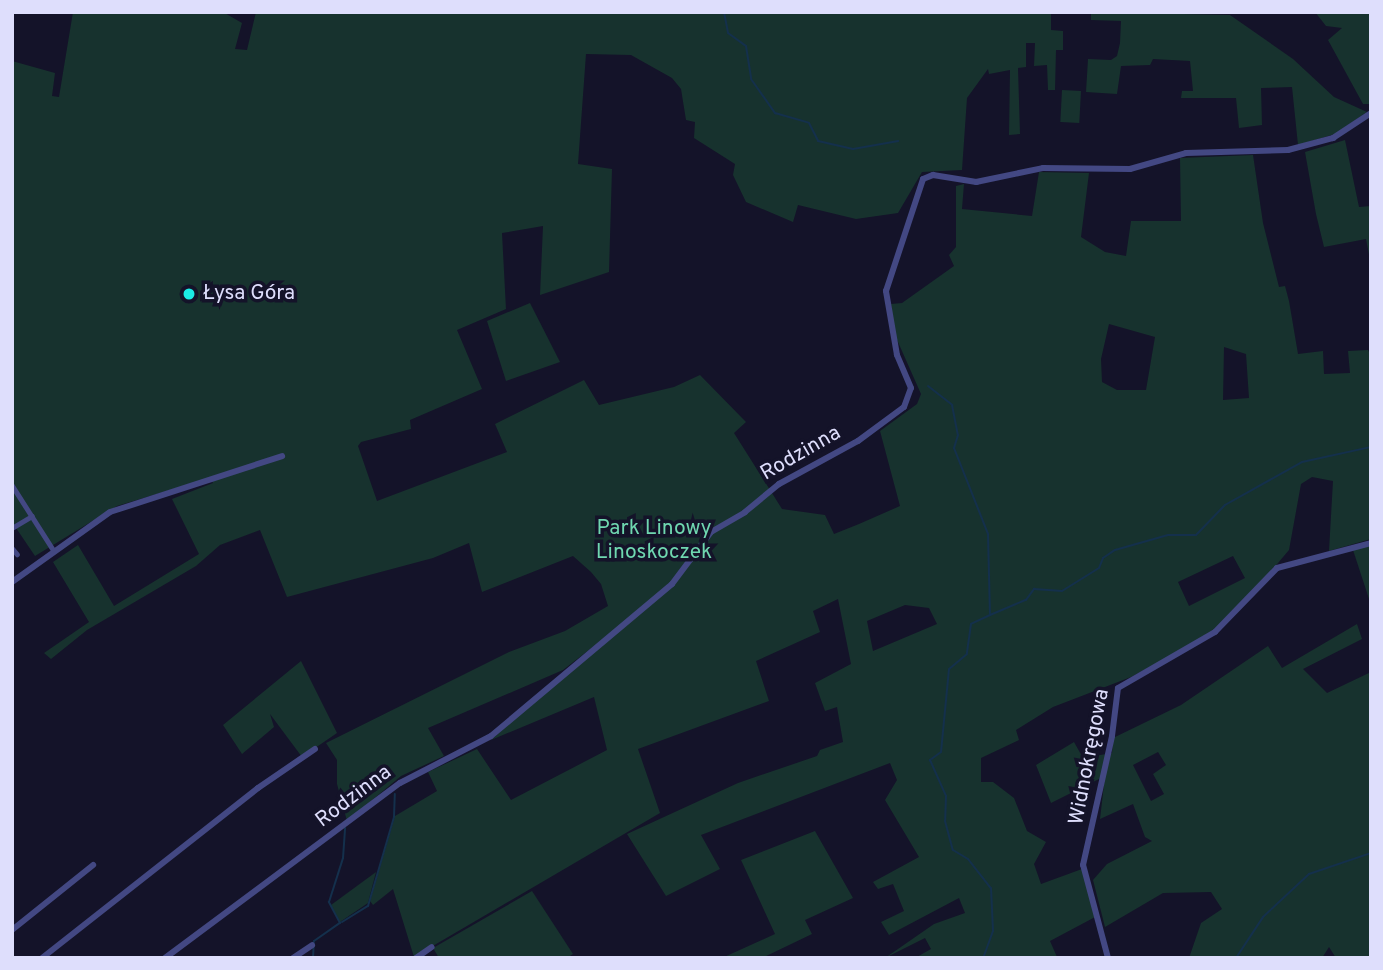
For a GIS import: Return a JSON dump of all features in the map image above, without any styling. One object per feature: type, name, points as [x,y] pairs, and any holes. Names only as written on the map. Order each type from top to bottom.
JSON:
[{"type":"street","name":"Rodzinna","points":[[165,958],[400,783],[491,736],[672,584],[711,532],[779,484],[858,441],[904,407],[911,388],[897,355],[887,291],[923,179],[933,175],[976,182],[1043,168],[1130,169],[1186,153],[1288,150],[1333,138],[1370,113]]},
{"type":"street","points":[[12,582],[110,512],[282,456]]},
{"type":"street","points":[[12,485],[54,551]]},
{"type":"street","points":[[12,528],[32,516]]},
{"type":"street","name":"Widnokręgowa","points":[[1108,958],[1083,865],[1112,736],[1118,688],[1215,632],[1277,568],[1371,543]]},
{"type":"street","points":[[12,548],[17,554]]},
{"type":"street","points":[[43,958],[258,788],[315,749]]},
{"type":"street","points":[[12,930],[93,865]]},
{"type":"street","points":[[293,958],[312,945]]},
{"type":"street","points":[[416,958],[432,947]]},
{"type":"green space","name":"Park Linowy Linoskoczek","points":[[73,12],[223,12],[242,23],[235,49],[247,50],[256,12],[1051,12],[1051,30],[1063,31],[1063,50],[1056,50],[1055,90],[1048,90],[1047,65],[1034,66],[1035,43],[1026,43],[1026,67],[1018,68],[1020,134],[1009,135],[1010,70],[989,74],[988,69],[967,98],[962,170],[922,172],[898,213],[856,219],[798,205],[793,222],[746,202],[733,175],[735,164],[694,138],[695,122],[686,120],[681,89],[672,78],[631,55],[586,54],[578,164],[612,169],[609,272],[540,295],[543,226],[502,233],[506,309],[457,330],[482,389],[410,420],[411,429],[361,442],[358,446],[377,501],[507,452],[495,424],[584,380],[599,405],[674,387],[700,375],[746,422],[734,433],[782,509],[825,515],[834,534],[900,506],[880,431],[917,404],[921,394],[894,333],[891,304],[902,303],[954,266],[949,255],[956,247],[956,186],[964,184],[962,209],[1032,216],[1039,172],[1089,173],[1081,237],[1105,252],[1126,256],[1131,221],[1181,221],[1180,158],[1253,155],[1263,223],[1279,287],[1285,286],[1298,354],[1323,351],[1324,374],[1350,373],[1348,351],[1368,350],[1371,356],[1371,539],[1329,551],[1333,481],[1312,477],[1301,484],[1289,550],[1240,608],[1205,637],[1131,677],[1053,707],[1016,730],[1019,740],[981,758],[981,782],[993,782],[1014,798],[1027,831],[1046,842],[1034,864],[1041,884],[1082,869],[1097,916],[1050,941],[1057,957],[915,958],[931,949],[925,938],[885,958],[934,924],[965,913],[959,898],[889,935],[881,922],[904,911],[893,884],[878,889],[873,882],[919,857],[885,800],[897,780],[890,763],[701,835],[720,869],[666,896],[627,834],[738,783],[817,756],[820,750],[843,742],[837,707],[825,711],[815,683],[851,664],[838,599],[813,611],[820,632],[756,661],[769,701],[638,749],[660,813],[414,957],[393,889],[373,905],[370,901],[395,816],[437,791],[428,772],[477,749],[511,800],[607,750],[594,697],[491,740],[620,626],[563,670],[428,728],[444,756],[401,776],[347,821],[337,784],[337,760],[326,743],[509,652],[565,631],[608,606],[601,584],[591,572],[573,556],[482,592],[469,543],[433,558],[287,597],[260,530],[220,545],[196,566],[87,630],[51,659],[44,653],[89,622],[53,562],[78,545],[114,606],[199,554],[172,499],[213,483],[210,478],[117,506],[35,556],[12,522],[12,61],[55,73],[52,96],[59,97]],"holes":[[[1109,324],[1155,337],[1146,390],[1117,390],[1102,382],[1101,359]],[[1224,347],[1246,354],[1249,398],[1223,400]],[[1233,556],[1245,578],[1189,606],[1178,582]],[[905,605],[929,608],[937,624],[873,651],[867,621]]]},
{"type":"green space","points":[[1091,12],[1230,15],[1293,59],[1334,97],[1367,112],[1335,134],[1298,145],[1292,87],[1261,88],[1262,125],[1239,128],[1236,98],[1181,98],[1182,91],[1193,91],[1190,61],[1153,59],[1150,65],[1121,66],[1117,94],[1086,92],[1088,59],[1111,60],[1117,56],[1120,43],[1121,21],[1091,20]]},
{"type":"green space","points":[[1315,12],[1371,12],[1371,104],[1363,104],[1328,40],[1342,28],[1326,26]]},
{"type":"green space","points":[[1062,90],[1081,91],[1079,123],[1060,122]]},
{"type":"green space","points":[[1345,140],[1359,207],[1371,206],[1371,265],[1366,239],[1324,247],[1316,214],[1305,152]]},
{"type":"green space","points":[[530,303],[560,362],[506,381],[487,321]]},
{"type":"green space","points":[[1371,545],[1371,605],[1353,550]]},
{"type":"green space","points":[[1357,624],[1362,639],[1303,669],[1327,693],[1371,672],[1371,958],[1336,958],[1329,947],[1322,958],[1189,958],[1201,923],[1222,909],[1211,892],[1163,893],[1105,927],[1093,880],[1107,864],[1152,841],[1145,837],[1133,804],[1100,819],[1105,776],[1051,803],[1036,765],[1074,742],[1083,758],[1112,753],[1113,738],[1181,705],[1268,646],[1282,668]],"holes":[[[1158,752],[1166,765],[1153,774],[1164,794],[1151,801],[1133,765]]]},
{"type":"green space","points":[[301,661],[337,733],[302,757],[270,714],[274,727],[242,754],[223,725]]},
{"type":"green space","points":[[815,831],[853,898],[805,920],[812,934],[762,958],[722,958],[775,934],[741,860]]},
{"type":"green space","points":[[376,872],[368,903],[340,922],[331,905]]},
{"type":"green space","points":[[532,891],[573,954],[567,958],[439,958],[433,948]]},
{"type":"waterway","points":[[724,12],[728,33],[746,46],[751,79],[775,113],[809,123],[818,141],[853,149],[898,141]]},
{"type":"waterway","points":[[928,386],[952,405],[958,435],[954,448],[988,534],[990,615],[971,624],[967,654],[949,669],[941,752],[930,760],[946,796],[945,821],[953,850],[968,859],[991,888],[993,931],[983,958]]},
{"type":"waterway","points":[[990,615],[1026,600],[1034,589],[1062,591],[1099,568],[1103,558],[1115,550],[1168,535],[1196,535],[1225,505],[1302,462],[1371,447]]},
{"type":"waterway","points":[[342,922],[368,906],[394,817],[395,794]]},
{"type":"waterway","points":[[313,958],[314,941],[340,923],[329,902],[343,858],[345,828]]},
{"type":"waterway","points":[[1236,958],[1263,917],[1309,874],[1371,853]]},
{"type":"place","name":"Łysa Góra","points":[[189,294]]}]
